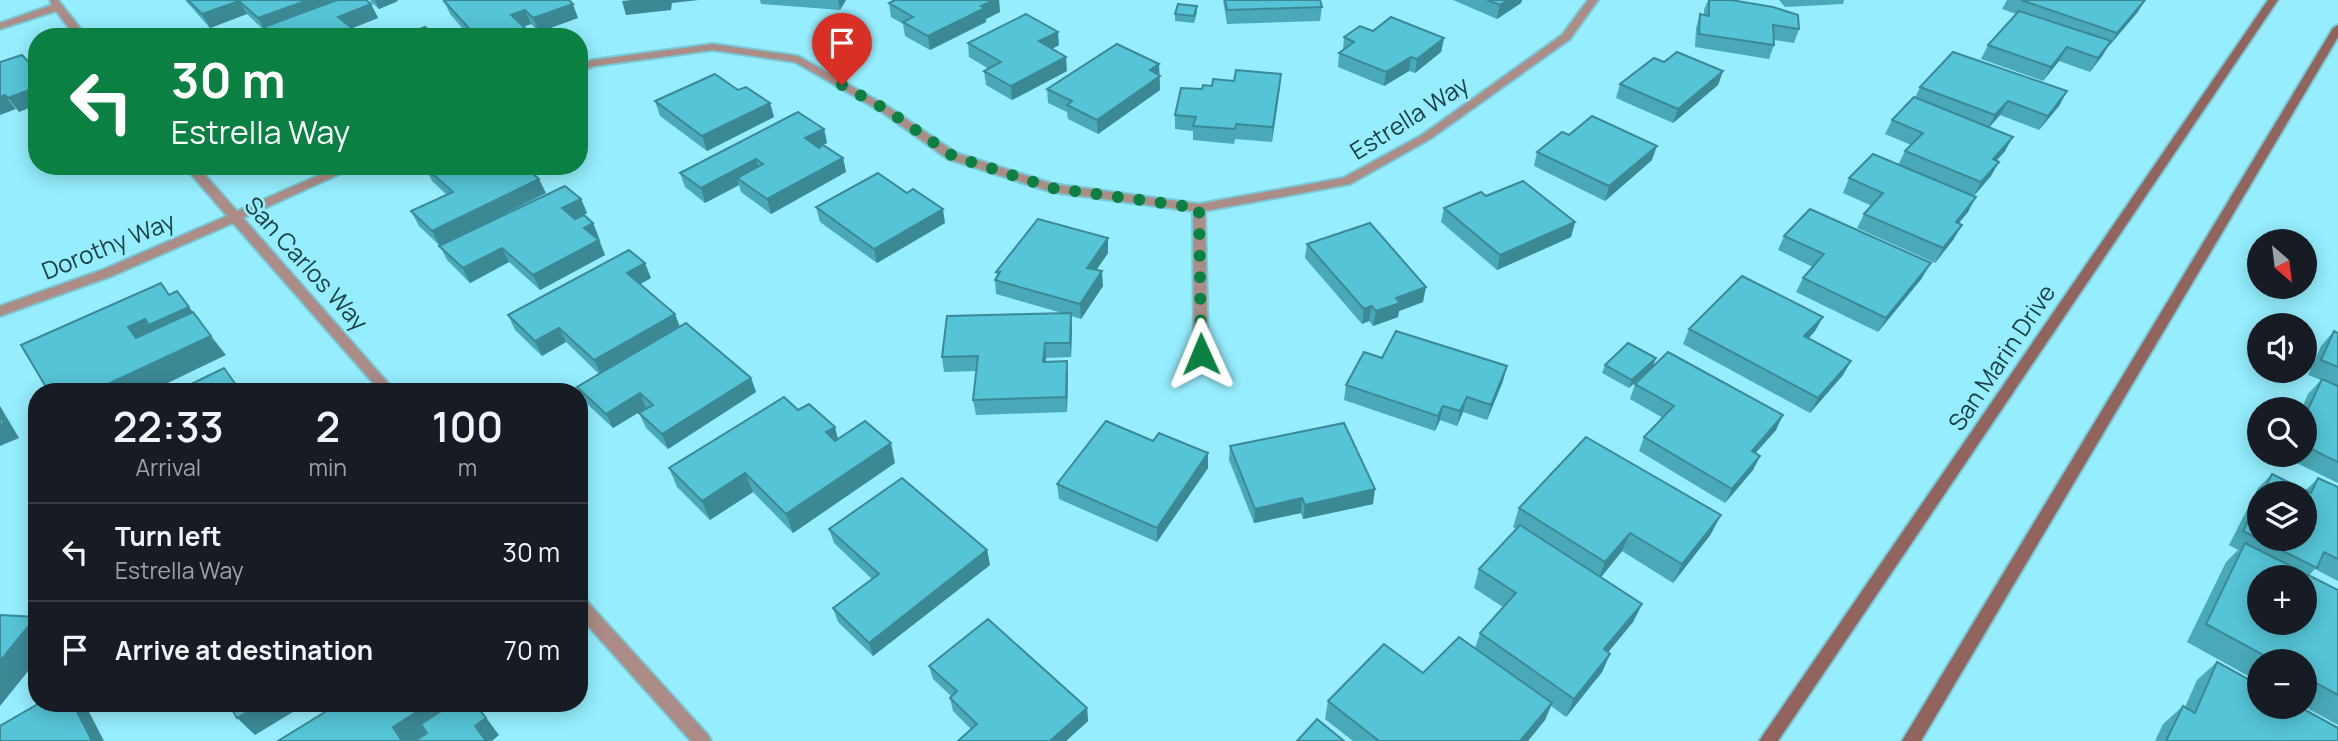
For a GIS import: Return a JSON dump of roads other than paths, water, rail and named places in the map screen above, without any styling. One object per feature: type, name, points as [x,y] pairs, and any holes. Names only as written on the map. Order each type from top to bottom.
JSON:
[{"type":"main road","name":"San Marin Drive","points":[[1768,741],[2273,0]]},
{"type":"main road","points":[[1911,741],[2338,28]]},
{"type":"street","name":"Estrella Way","points":[[588,65],[713,47],[798,59],[887,110],[953,156],[1052,188],[1199,208],[1346,181],[1426,137],[1566,37],[1593,0]]},
{"type":"street","points":[[0,26],[55,3],[75,28]]},
{"type":"street","name":"San Carlos Way","points":[[197,175],[381,383]]},
{"type":"street","points":[[232,217],[330,175]]},
{"type":"street","points":[[1199,208],[1201,354]]},
{"type":"street","name":"Dorothy Way","points":[[0,311],[107,273],[232,217]]},
{"type":"street","points":[[588,614],[702,741]]}]
